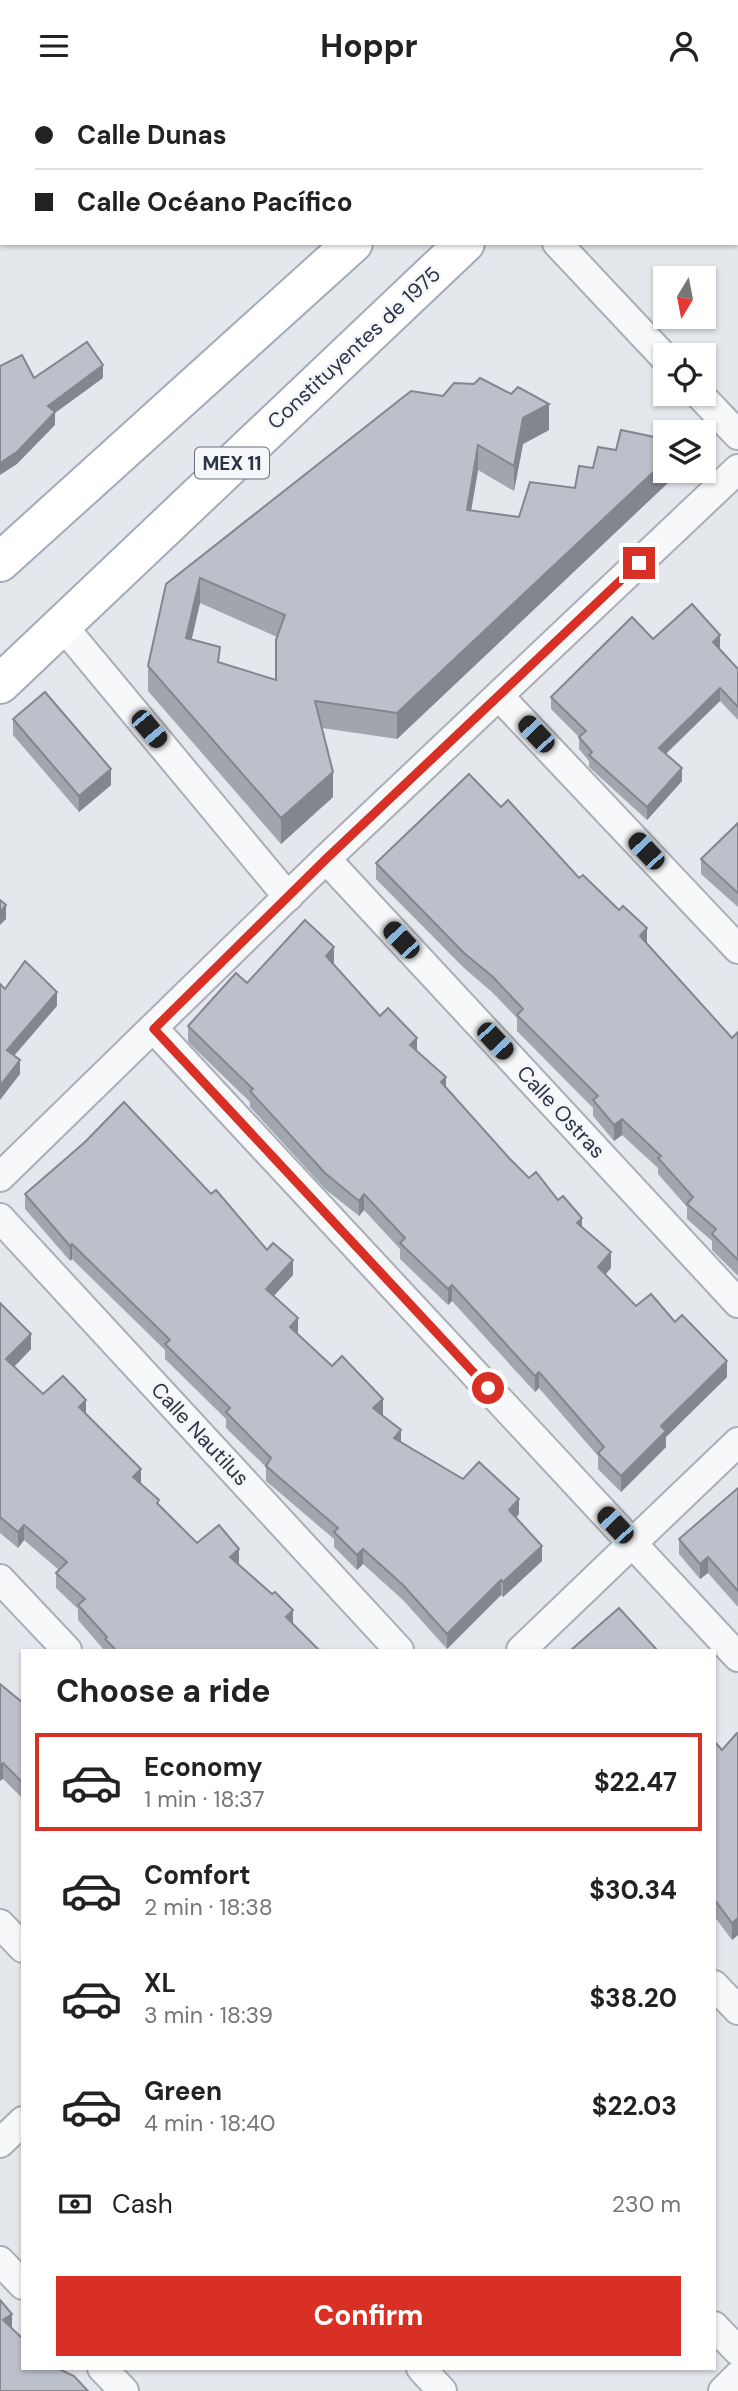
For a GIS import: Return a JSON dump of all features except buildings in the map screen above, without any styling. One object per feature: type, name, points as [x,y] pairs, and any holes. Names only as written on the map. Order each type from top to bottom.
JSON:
[{"type":"main road","points":[[0,562],[351,245]]},
{"type":"main road","name":"Constituyentes de 1975","points":[[0,684],[463,245]]},
{"type":"street","points":[[558,245],[653,345]]},
{"type":"street","points":[[710,406],[738,435]]},
{"type":"street","points":[[0,1177],[326,859],[738,469]]},
{"type":"street","points":[[62,625],[288,897]]},
{"type":"street","points":[[499,696],[738,949]]},
{"type":"street","name":"Calle Ostras","points":[[326,859],[738,1303]]},
{"type":"street","points":[[154,1029],[738,1657]]},
{"type":"street","name":"Calle Nautilus","points":[[0,1218],[398,1649]]},
{"type":"street","points":[[522,1649],[738,1442]]},
{"type":"street","points":[[0,1579],[67,1649]]},
{"type":"street","points":[[0,1923],[21,1946]]},
{"type":"street","points":[[716,1987],[738,2010]]},
{"type":"street","points":[[0,2143],[21,2124]]},
{"type":"street","points":[[0,2261],[21,2283]]},
{"type":"street","points":[[716,2328],[738,2351]]},
{"type":"street","points":[[104,2370],[124,2391]]},
{"type":"street","points":[[423,2370],[442,2391]]},
{"type":"street","points":[[723,2391],[738,2376]]},
{"type":"route","points":[[488,1388],[154,1029],[326,859],[639,563]]}]
